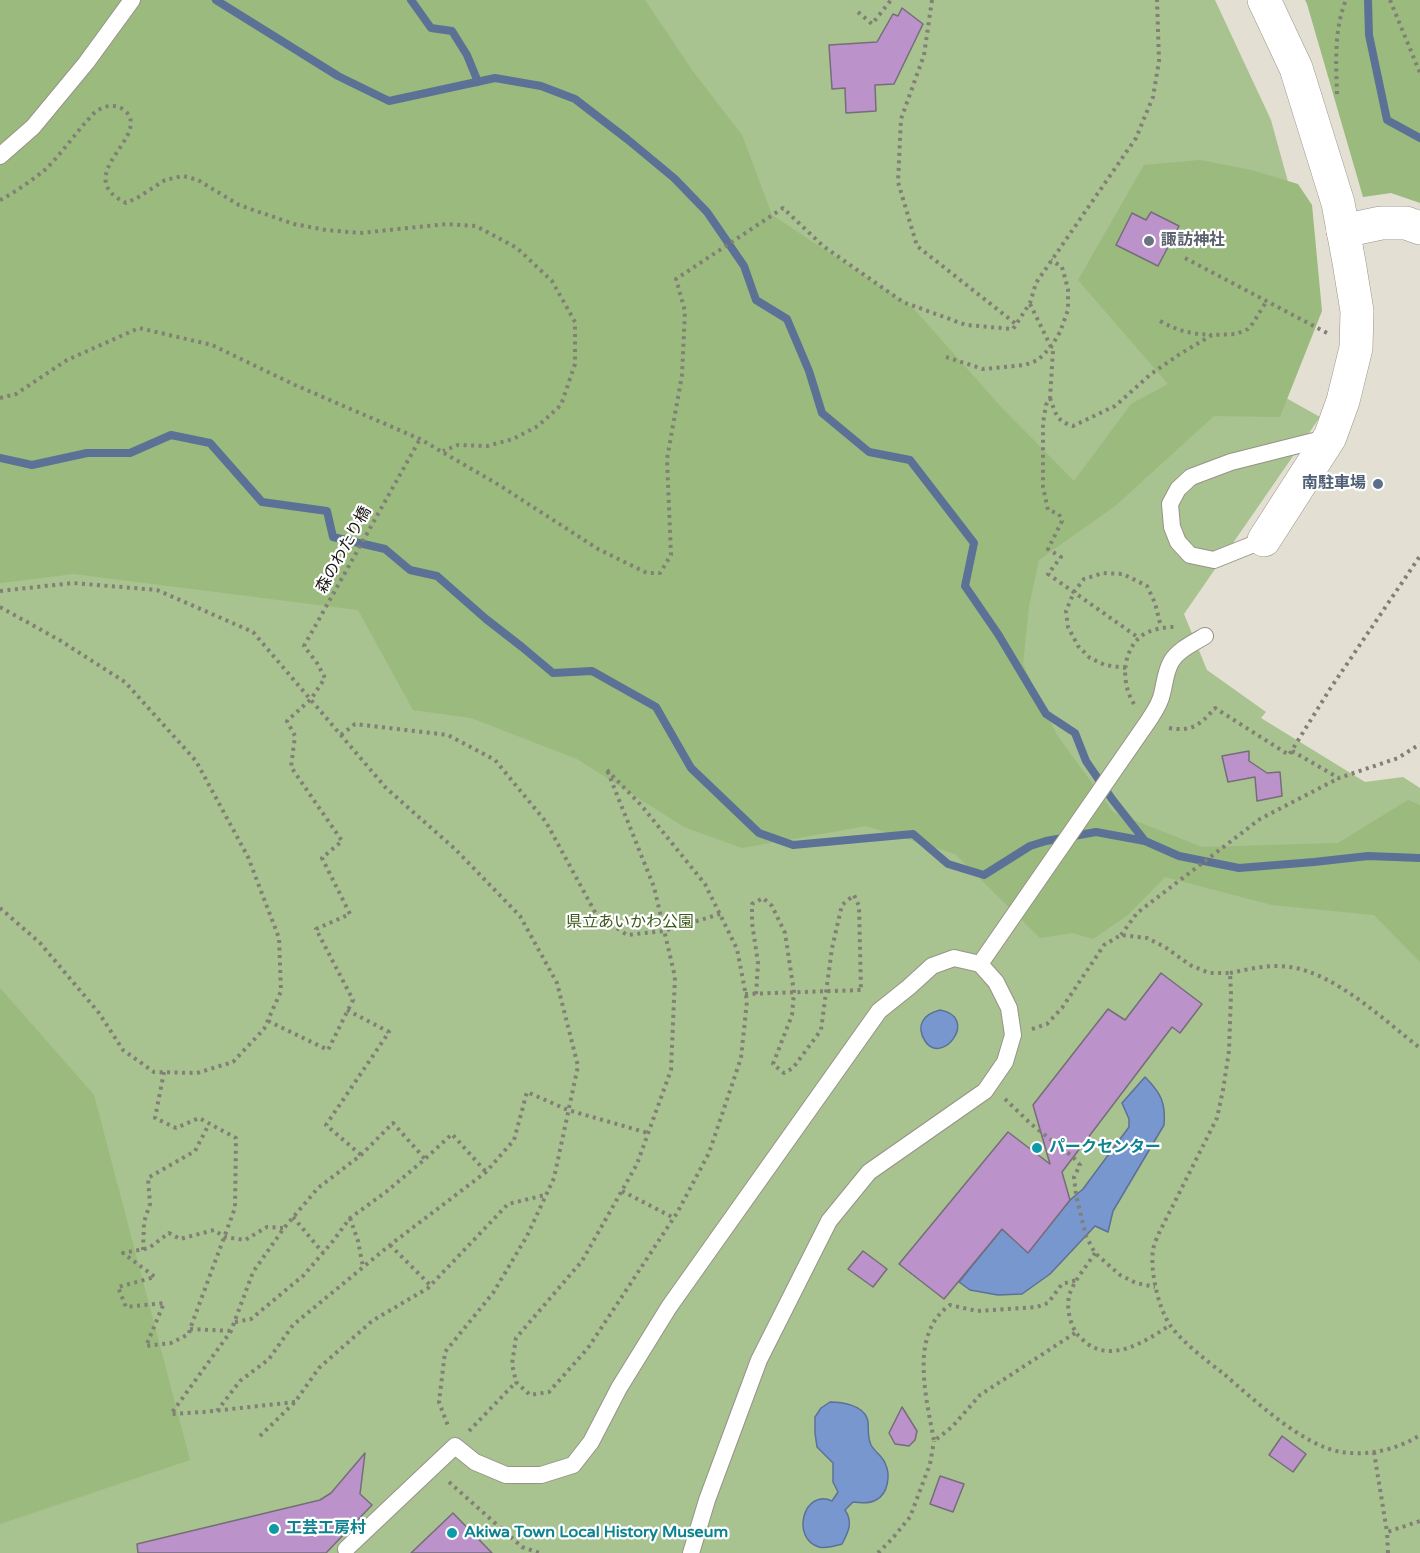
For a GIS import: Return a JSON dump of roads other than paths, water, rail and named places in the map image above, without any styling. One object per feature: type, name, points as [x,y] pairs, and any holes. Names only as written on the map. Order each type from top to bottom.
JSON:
[{"type":"street","points":[[1264,0],[1296,68],[1338,203],[1357,311],[1356,348],[1343,400],[1330,437],[1264,540]]},
{"type":"street","points":[[1343,231],[1381,223],[1406,223],[1420,228]]},
{"type":"lane","points":[[0,156],[33,127],[86,63],[132,0]]},
{"type":"lane","points":[[1264,540],[1214,560],[1190,555],[1178,542],[1172,527],[1170,504],[1178,489],[1191,477],[1231,462],[1330,437]]},
{"type":"lane","points":[[980,964],[1149,720],[1162,695],[1164,678],[1172,660],[1188,645],[1205,636]]},
{"type":"lane","points":[[346,1549],[455,1446],[475,1462],[506,1475],[541,1475],[573,1465],[591,1442],[619,1389],[669,1306],[879,1011],[932,966],[954,958],[980,964],[996,982],[1009,1008],[1013,1035],[1005,1062],[985,1090],[869,1172],[829,1221],[759,1360],[707,1500],[691,1553]]},
{"type":"water","points":[[940,1010],[952,1014],[957,1021],[957,1030],[954,1038],[940,1048],[932,1047],[925,1041],[921,1025],[926,1017]]},
{"type":"water","points":[[1145,1077],[1161,1099],[1164,1125],[1113,1211],[1108,1232],[1095,1226],[1050,1274],[1022,1294],[998,1295],[970,1290],[959,1282],[1002,1229],[1028,1252],[1070,1200],[1083,1189],[1129,1127],[1129,1119],[1122,1103]]},
{"type":"water","points":[[830,1402],[851,1405],[861,1410],[868,1421],[870,1441],[885,1463],[888,1478],[886,1489],[876,1500],[853,1502],[845,1510],[849,1519],[849,1527],[842,1544],[822,1548],[810,1542],[803,1525],[808,1507],[814,1501],[822,1499],[832,1501],[838,1492],[833,1482],[833,1463],[817,1447],[815,1433],[815,1417],[821,1408]]},
{"type":"waterway","points":[[216,0],[338,76],[389,101],[495,78],[541,86],[575,99],[674,178],[707,212],[744,266],[756,300],[787,319],[809,371],[822,413],[869,452],[910,460],[974,543],[965,586],[998,634],[1046,714],[1075,733],[1086,761],[1145,841]]},
{"type":"waterway","points":[[411,0],[431,28],[452,31],[467,55],[478,82]]},
{"type":"waterway","points":[[1368,0],[1369,35],[1387,120],[1420,138]]},
{"type":"waterway","points":[[0,458],[32,465],[87,453],[130,453],[171,435],[210,443],[262,502],[327,511],[333,537],[385,549],[410,570],[437,576],[553,673],[592,671],[656,707],[691,768],[759,833],[793,845],[913,834],[948,864],[984,875],[1030,846],[1096,832],[1145,841],[1179,856],[1239,868],[1368,856],[1420,858]]},
{"type":"place","name":"諏訪神社","points":[[1149,241]]},
{"type":"place","name":"南駐車場","points":[[1378,484]]},
{"type":"place","name":"パークセンター","points":[[1037,1148]]},
{"type":"place","name":"工芸工房村","points":[[274,1529]]},
{"type":"place","name":"Akiwa Town Local History Museum","points":[[452,1533]]},
{"type":"park label","name":"県立あいかわ公園","points":[[630,923]]}]
